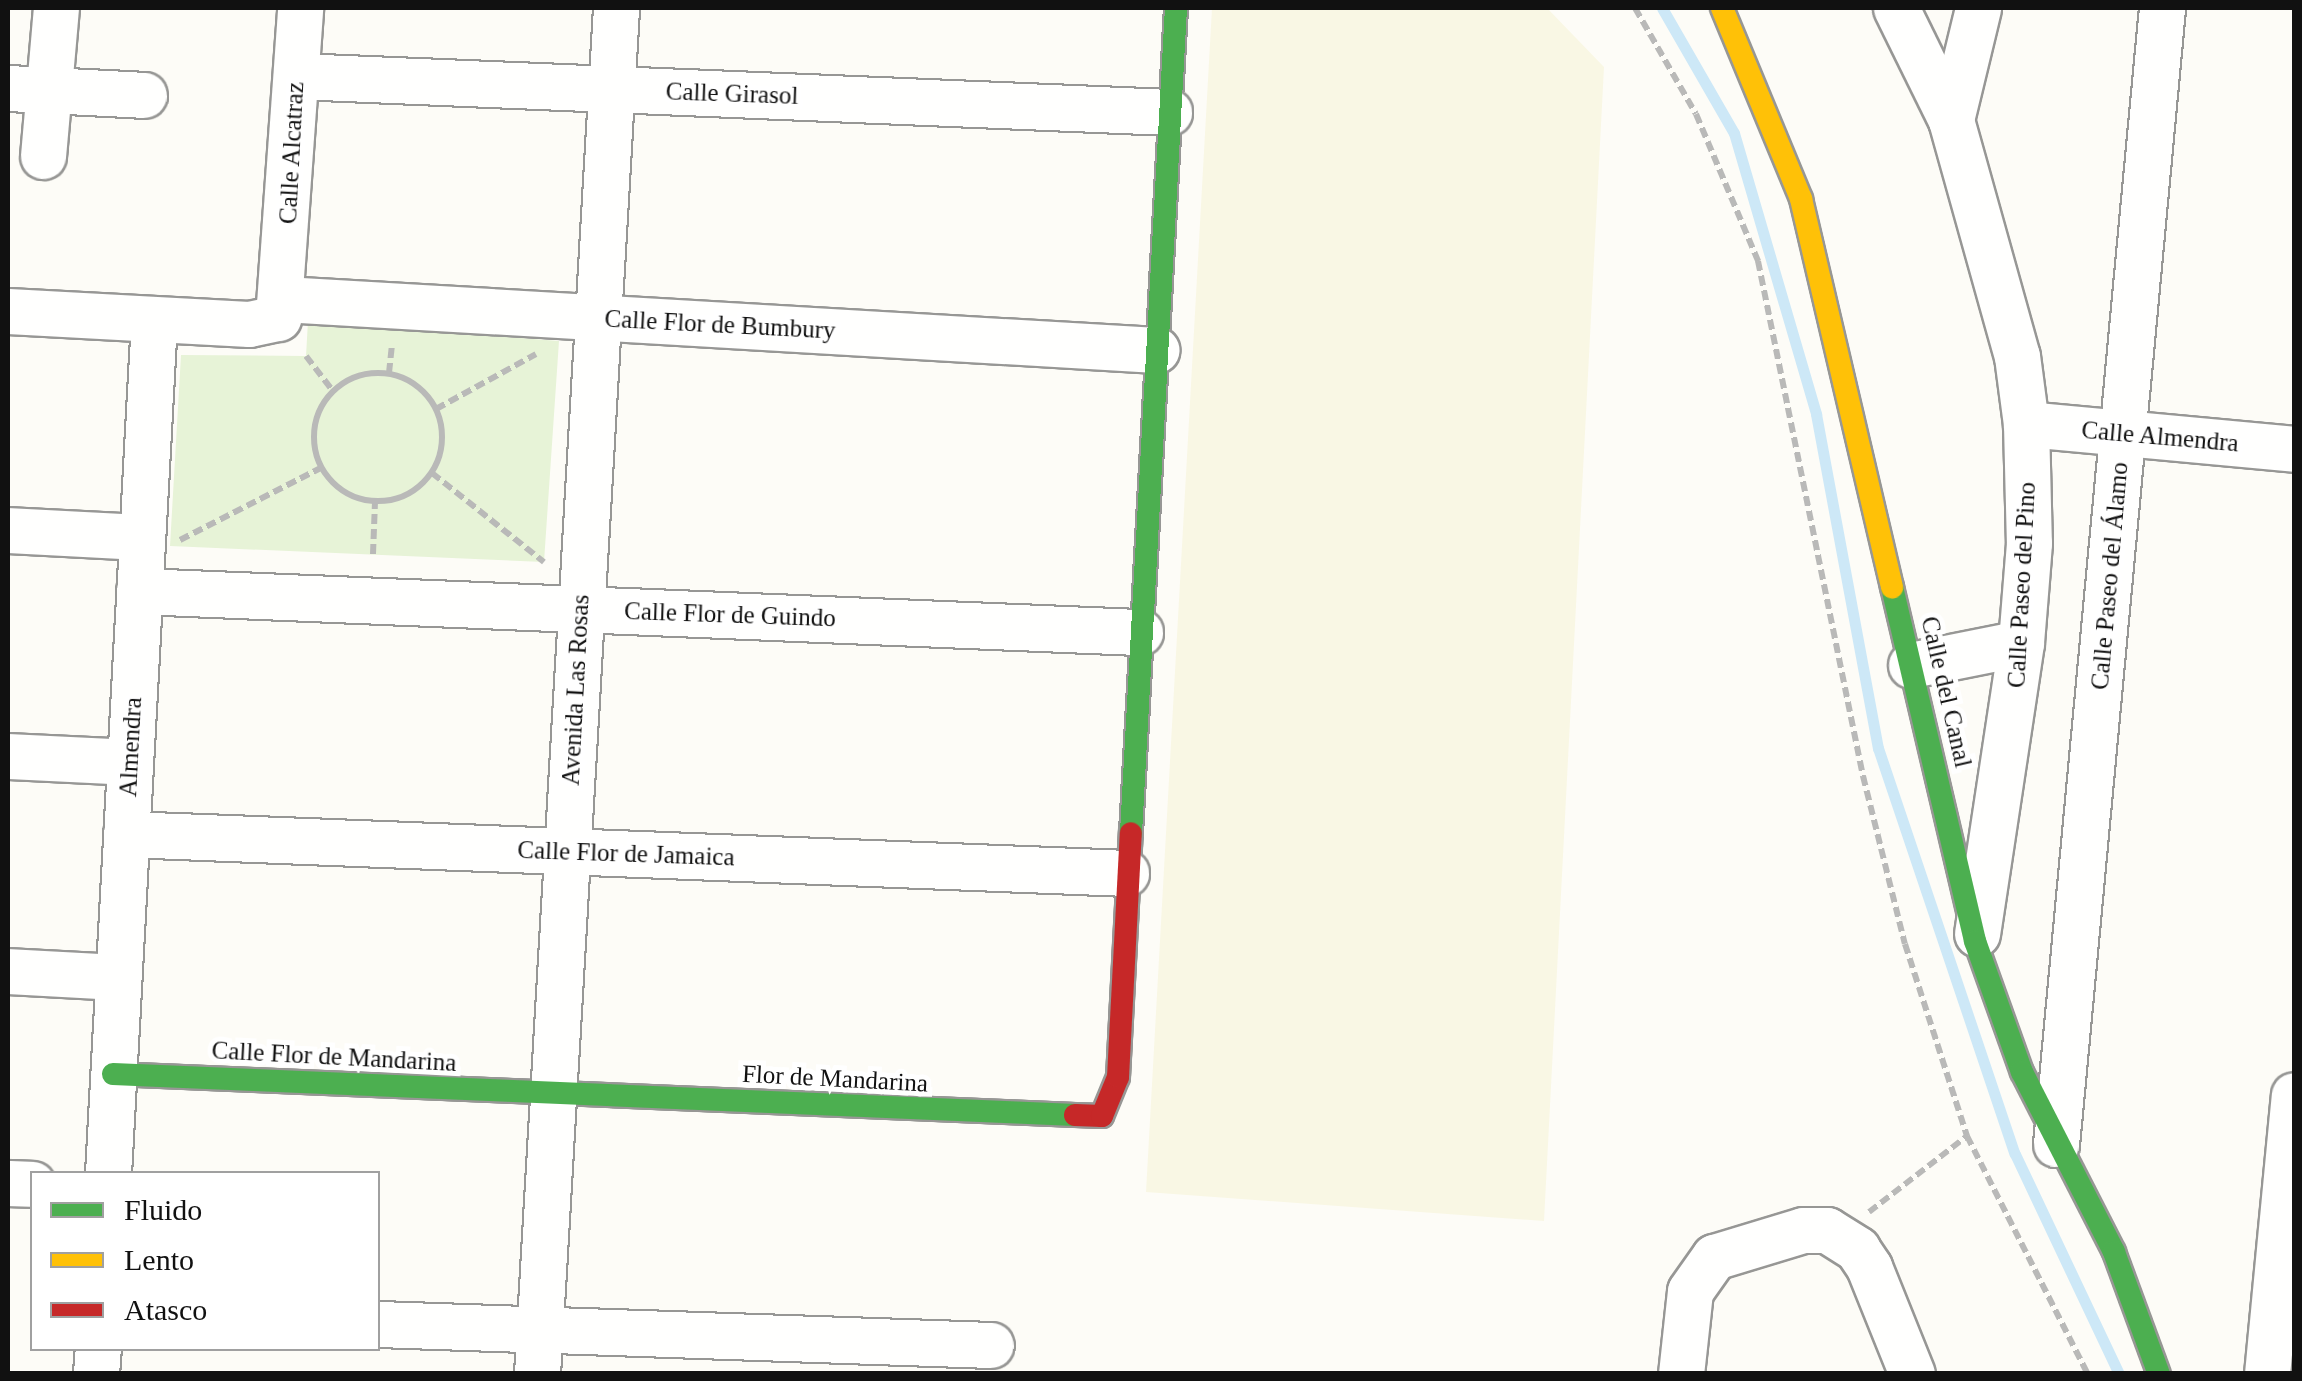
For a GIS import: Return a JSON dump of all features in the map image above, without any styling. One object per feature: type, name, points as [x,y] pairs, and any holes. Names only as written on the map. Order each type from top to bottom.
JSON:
[{"type":"street","points":[[43,156],[29,90],[56,8]]},
{"type":"street","name":"Calle Alcatraz","points":[[284,299],[300,8]]},
{"type":"street","name":"Avenida Las Rosas","points":[[537,1374],[616,8]]},
{"type":"street","points":[[1126,873],[1176,8]]},
{"type":"street","name":"Calle del Canal","points":[[1722,8],[1801,199],[1975,941],[2000,1018],[2056,1144],[2114,1252],[2160,1374]]},
{"type":"street","name":"Calle Paseo del Pino","points":[[1896,8],[1951,120],[2018,356],[2026,424],[2029,544],[2021,642],[1975,941]]},
{"type":"street","points":[[1951,120],[1978,8]]},
{"type":"street","name":"Calle Paseo del Álamo","points":[[2056,1144],[2162,8]]},
{"type":"street","name":"Calle Girasol","points":[[296,76],[1169,112]]},
{"type":"street","points":[[29,90],[144,96]]},
{"type":"street","points":[[8,311],[264,324],[278,318],[284,299]]},
{"type":"street","name":"Calle Flor de Bumbury","points":[[284,299],[1157,350]]},
{"type":"street","name":"Almendra","points":[[108,1171],[140,591],[156,541],[154,320]]},
{"type":"street","name":"Calle Almendra","points":[[2026,424],[2294,450]]},
{"type":"street","points":[[8,530],[156,541]]},
{"type":"street","name":"Calle Flor de Guindo","points":[[140,591],[1140,632]]},
{"type":"street","points":[[1911,665],[2021,642]]},
{"type":"street","points":[[8,756],[130,762]]},
{"type":"street","name":"Calle Flor de Jamaica","points":[[126,834],[1126,873]]},
{"type":"street","name":"Flor de Mandarina","points":[[553,1094],[1092,1118],[1110,1105],[1118,1078],[1126,873]]},
{"type":"street","points":[[8,971],[118,977]]},
{"type":"street","name":"Calle Flor de Mandarina","points":[[113,1074],[553,1094]]},
{"type":"street","points":[[2267,1374],[2294,1095]]},
{"type":"street","points":[[1681,1374],[1686,1311],[1698,1274],[1714,1257],[1803,1230],[1842,1236],[1869,1267],[1912,1374]]},
{"type":"street","points":[[380,1324],[991,1345]]},
{"type":"path","points":[[1634,8],[1696,114],[1758,261],[1863,776],[1905,944],[1967,1136],[2088,1374]]},
{"type":"path","points":[[436,409],[544,349]]},
{"type":"path","points":[[306,356],[333,391]]},
{"type":"path","points":[[368,373],[390,373],[409,380],[436,409],[442,452],[432,473],[417,489],[375,502],[334,485],[321,468],[314,428],[333,391],[368,373]]},
{"type":"path","points":[[156,541],[321,468]]},
{"type":"path","points":[[432,473],[544,562]]},
{"type":"path","points":[[372,554],[375,502]]},
{"type":"path","points":[[1842,1236],[1928,1160],[1967,1136]]},
{"type":"shaded area","points":[[1212,8],[1547,8],[1604,67],[1544,1221],[1146,1192]]},
{"type":"green space","points":[[308,321],[559,341],[544,562],[170,546],[181,355],[306,356]]},
{"type":"waterway","points":[[1662,8],[1734,133],[1816,414],[1878,748],[2015,1154],[2119,1374]]},
{"type":"traffic: fast","points":[[1131,833],[1176,8]]},
{"type":"traffic: fast","points":[[1892,587],[1975,941],[2022,1072],[2114,1252],[2159,1374]]},
{"type":"traffic: fast","points":[[113,1074],[1075,1115]]},
{"type":"traffic: slow","points":[[1722,8],[1801,199],[1892,587]]},
{"type":"traffic: jam","points":[[1075,1115],[1102,1116],[1118,1077],[1131,833]]}]
